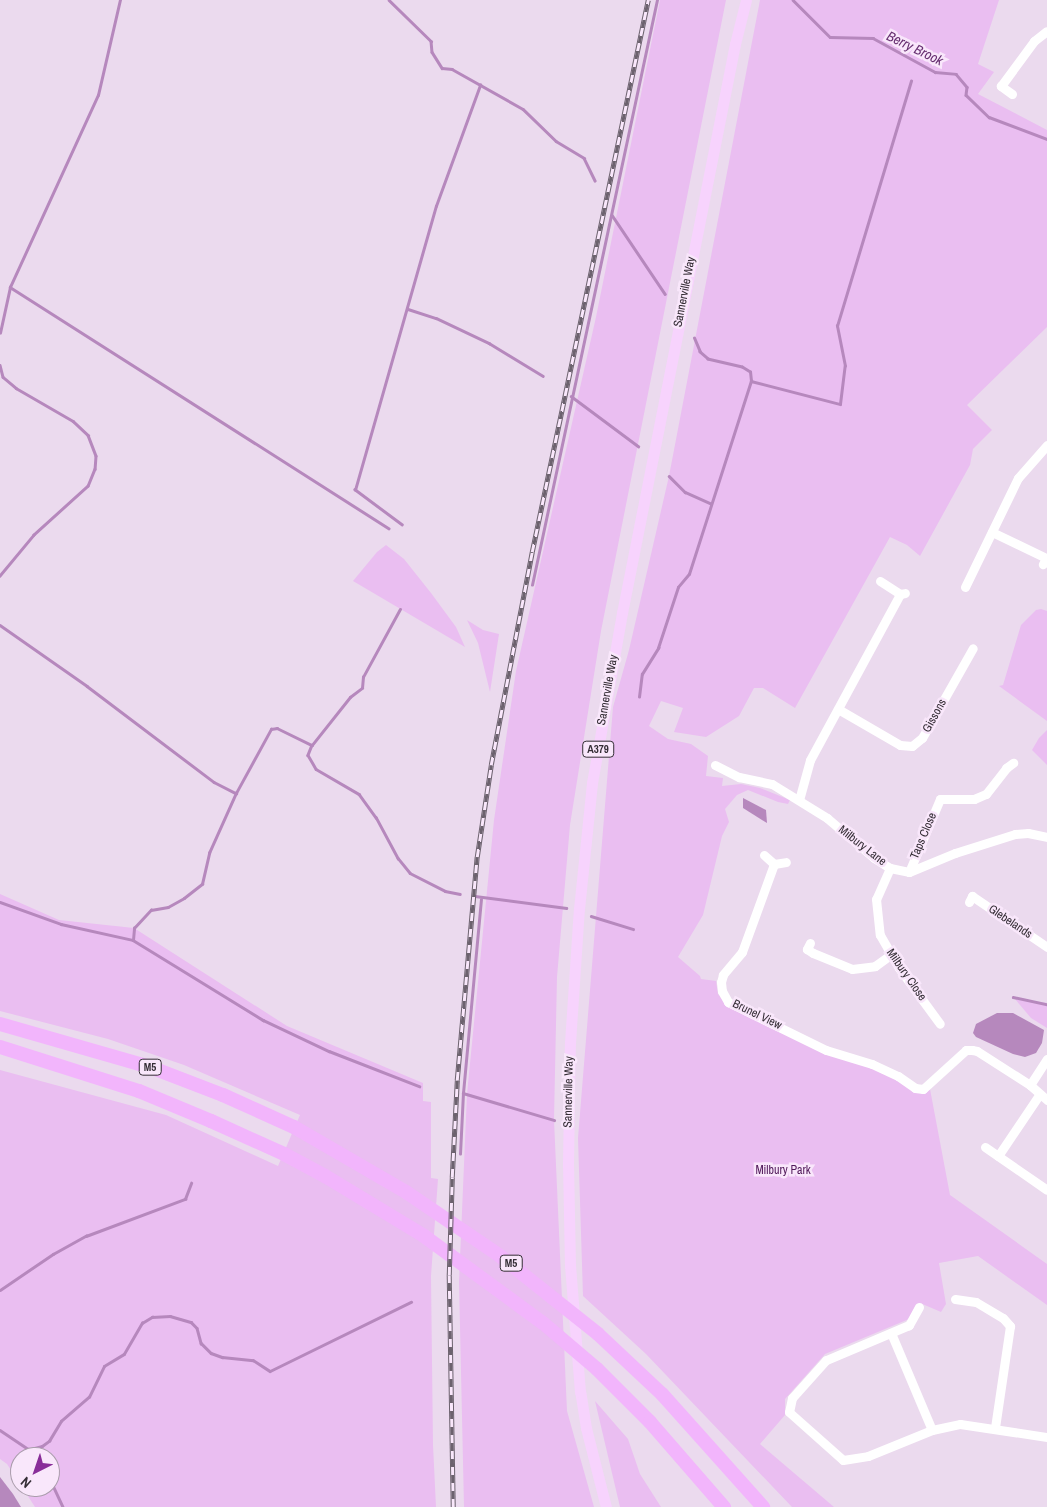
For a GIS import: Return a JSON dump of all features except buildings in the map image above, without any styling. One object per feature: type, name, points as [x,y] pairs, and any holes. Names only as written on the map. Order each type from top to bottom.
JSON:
[{"type":"highway","name":"M5","points":[[0,1024],[150,1067],[223,1095],[294,1127],[397,1187],[520,1270],[621,1354],[662,1394],[763,1507]]},
{"type":"highway","name":"M5","points":[[0,1047],[139,1091],[284,1154],[359,1195],[424,1236],[497,1288],[597,1369],[679,1454],[724,1507]]},
{"type":"main road","name":"Sannerville Way","points":[[606,1507],[586,1428],[580,1392],[570,1266],[568,1166],[570,1043],[579,909],[592,783],[622,613],[733,53],[746,0]]},
{"type":"street","points":[[1012,94],[1001,86],[1034,41],[1047,31]]},
{"type":"street","points":[[965,587],[1018,478],[1047,445]]},
{"type":"street","points":[[992,532],[1045,559]]},
{"type":"street","points":[[799,800],[810,760],[902,593],[880,581]]},
{"type":"street","name":"Gissons","points":[[838,709],[900,745],[912,746],[922,738],[963,661],[973,648]]},
{"type":"street","name":"Taps Close","points":[[909,872],[940,799],[974,799],[986,794],[1006,768],[1014,763]]},
{"type":"street","name":"Milbury Lane","points":[[715,765],[739,777],[772,784],[827,818],[874,858],[890,868],[909,872]]},
{"type":"street","points":[[909,872],[955,853],[1015,834],[1028,833],[1047,837]]},
{"type":"street","points":[[764,855],[774,864],[786,862]]},
{"type":"street","name":"Brunel View","points":[[774,864],[742,952],[723,975],[721,982],[724,996],[728,1002],[826,1050],[872,1064],[898,1076],[916,1088],[924,1089],[966,1050],[978,1051],[1030,1085]]},
{"type":"street","name":"Milbury Close","points":[[890,868],[876,899],[880,935],[890,955],[940,1024]]},
{"type":"street","name":"Glebelands","points":[[972,896],[1047,947]]},
{"type":"street","points":[[803,958],[809,946],[852,970],[875,966],[890,955]]},
{"type":"street","points":[[998,1156],[1043,1098],[1030,1085],[1047,1059]]},
{"type":"street","points":[[985,1147],[1047,1190]]},
{"type":"street","points":[[955,1299],[976,1302],[1003,1318],[1010,1326],[995,1428]]},
{"type":"street","points":[[919,1307],[912,1322],[891,1333],[826,1360],[789,1402],[789,1412],[843,1460],[868,1456],[932,1430],[960,1424],[1047,1437]]},
{"type":"street","points":[[891,1333],[932,1430]]},
{"type":"green space","points":[[660,0],[726,0],[601,631],[570,825],[557,977],[554,1120],[567,1411],[594,1507],[464,1507],[459,1282],[467,1094],[494,820],[516,671],[596,317]]},
{"type":"green space","name":"Milbury Park","points":[[760,0],[999,0],[978,64],[994,72],[978,94],[1047,130],[1047,327],[967,405],[992,430],[973,449],[970,465],[920,556],[907,545],[890,537],[795,708],[763,688],[754,688],[739,716],[706,737],[674,732],[683,708],[661,701],[649,726],[668,739],[691,744],[708,756],[706,776],[723,778],[722,786],[741,784],[760,788],[790,800],[788,804],[778,802],[748,790],[737,795],[725,809],[729,822],[722,836],[703,915],[678,957],[701,979],[716,981],[718,994],[726,1005],[927,1091],[930,1089],[950,1195],[1047,1264],[1047,1305],[978,1256],[939,1263],[946,1304],[941,1312],[920,1303],[916,1304],[909,1319],[825,1354],[785,1399],[785,1415],[760,1444],[834,1507],[792,1507],[646,1354],[583,1296],[578,1138],[613,707],[629,650],[669,476]]},
{"type":"green space","points":[[386,545],[404,559],[431,593],[456,627],[465,647],[353,581],[377,552]]},
{"type":"green space","points":[[1036,610],[1047,611],[1047,721],[999,686],[1003,685],[1021,625]]},
{"type":"green space","points":[[467,620],[483,630],[499,634],[490,692],[478,643]]},
{"type":"green space","points":[[1047,730],[1047,765],[1032,750],[1039,738]]},
{"type":"green space","points":[[0,894],[59,920],[134,928],[287,1026],[423,1083],[423,1101],[431,1102],[431,1178],[438,1179],[431,1276],[433,1445],[436,1507],[35,1507],[28,1497],[60,1497],[60,1447],[10,1447],[10,1469],[0,1459],[0,1070],[166,1115],[278,1166],[300,1115],[184,1065],[108,1039],[0,1011]]},
{"type":"green space","points":[[1015,999],[1047,1003],[1047,1028],[1031,1018]]},
{"type":"green space","points":[[595,1401],[628,1439],[640,1474],[661,1507],[620,1507]]},
{"type":"shaded area","points":[[743,798],[766,810],[767,823],[743,808]]},
{"type":"shaded area","points":[[997,1013],[1013,1013],[1044,1030],[1042,1043],[1036,1053],[1025,1057],[1013,1054],[976,1037],[973,1033],[976,1024]]},
{"type":"shaded area","points":[[0,1477],[10,1490],[10,1497],[15,1497],[21,1507],[0,1507]]},
{"type":"waterway","points":[[10,287],[98,95],[120,0]]},
{"type":"waterway","points":[[389,0],[431,41],[432,52],[442,68],[452,69],[523,109],[556,141],[584,158],[595,181]]},
{"type":"waterway","points":[[532,585],[657,0]]},
{"type":"waterway","name":"Berry Brook","points":[[793,0],[830,37],[873,38],[935,72],[956,74],[967,87],[966,95],[989,117],[1047,139]]},
{"type":"waterway","points":[[751,381],[840,404],[845,366],[837,326],[911,81]]},
{"type":"waterway","points":[[402,525],[355,490],[436,206],[480,85]]},
{"type":"waterway","points":[[612,215],[665,294]]},
{"type":"waterway","points":[[0,333],[10,287],[389,528]]},
{"type":"waterway","points":[[408,309],[436,318],[489,343],[543,376]]},
{"type":"waterway","points":[[639,697],[642,674],[658,648],[678,587],[689,574],[751,381],[750,372],[742,367],[708,359],[700,352],[694,338]]},
{"type":"waterway","points":[[0,365],[3,377],[16,388],[73,421],[88,435],[96,456],[95,469],[88,486],[34,535],[0,576]]},
{"type":"waterway","points":[[571,396],[638,446]]},
{"type":"waterway","points":[[669,476],[685,492],[710,503]]},
{"type":"waterway","points":[[312,745],[350,697],[362,688],[363,677],[400,609]]},
{"type":"waterway","points":[[0,625],[87,686],[214,782],[236,793],[271,729],[277,728],[312,745],[308,755],[316,769],[359,794],[376,817],[398,858],[410,873],[445,891],[460,894]]},
{"type":"waterway","points":[[133,940],[134,928],[151,910],[168,907],[184,898],[202,884],[209,853],[236,793]]},
{"type":"waterway","points":[[475,896],[566,908]]},
{"type":"waterway","points":[[460,1154],[463,1093],[481,900]]},
{"type":"waterway","points":[[0,902],[61,924],[133,940],[263,1020],[329,1051],[419,1086]]},
{"type":"waterway","points":[[591,916],[633,929]]},
{"type":"waterway","points":[[1013,997],[1047,1004]]},
{"type":"waterway","points":[[463,1093],[554,1120]]},
{"type":"waterway","points":[[0,1290],[53,1254],[86,1236],[185,1199],[191,1183]]},
{"type":"waterway","points":[[38,1447],[49,1441],[61,1421],[89,1397],[104,1366],[124,1354],[142,1323],[152,1317],[170,1316],[191,1322],[197,1328],[201,1343],[211,1353],[222,1357],[253,1360],[270,1371],[411,1302]]},
{"type":"waterway","points":[[0,1430],[25,1447]]},
{"type":"waterway","points":[[58,1497],[63,1507]]},
{"type":"railway","points":[[453,1507],[449,1275],[452,1177],[457,1080],[477,857],[491,765],[532,552],[648,0]]}]
